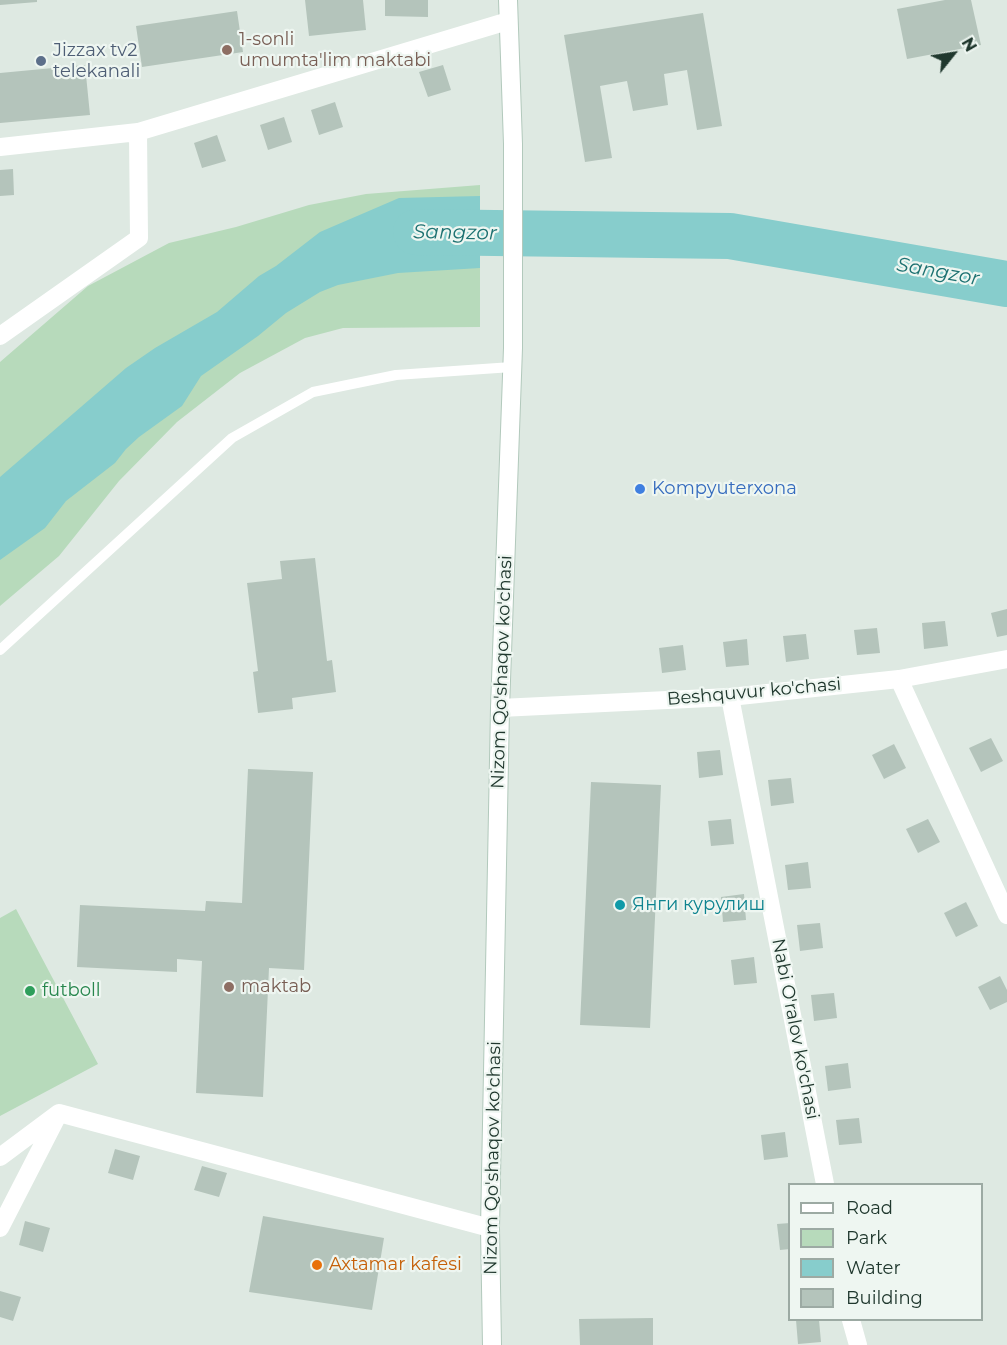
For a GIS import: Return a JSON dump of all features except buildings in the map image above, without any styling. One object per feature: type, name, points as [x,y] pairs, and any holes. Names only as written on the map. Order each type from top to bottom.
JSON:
[{"type":"street","name":"Nizom Qo'shaqov ko'chasi","points":[[492,1345],[490,1228],[500,708],[513,357],[513,144],[508,21],[510,1]]},
{"type":"street","points":[[0,147],[138,132],[508,21]]},
{"type":"street","points":[[0,336],[139,238],[138,132]]},
{"type":"street","name":"Beshquvur ko'chasi","points":[[500,708],[730,697],[899,679],[1007,659]]},
{"type":"street","points":[[899,679],[1007,915]]},
{"type":"street","name":"Nabi O'ralov ko'chasi","points":[[730,697],[825,1183]]},
{"type":"street","points":[[59,1113],[490,1228]]},
{"type":"street","points":[[0,1157],[59,1113]]},
{"type":"street","points":[[0,1228],[59,1113]]},
{"type":"street","points":[[851,1321],[858,1345]]},
{"type":"lane","points":[[0,650],[232,438],[313,392],[396,375],[513,357]]},
{"type":"green space","points":[[480,185],[480,327],[343,328],[305,338],[240,373],[177,422],[119,481],[59,556],[0,606],[0,362],[88,286],[169,243],[236,227],[309,205],[366,194]]},
{"type":"green space","name":"futboll","points":[[16,909],[98,1064],[0,1116],[0,918]]},
{"type":"water","points":[[480,196],[480,268],[398,273],[338,285],[320,292],[286,313],[258,336],[201,376],[182,406],[139,437],[115,463],[66,501],[45,528],[0,560],[0,477],[126,368],[155,348],[217,312],[259,276],[276,266],[320,232],[399,198]]},
{"type":"waterway","name":"Sangzor","points":[[416,232],[730,236],[1007,284]]},
{"type":"place","name":"1-sonli umumta'lim maktabi","points":[[227,50]]},
{"type":"place","name":"Jizzax tv2 telekanali","points":[[41,61]]},
{"type":"place","name":"Kompyuterxona","points":[[640,489]]},
{"type":"place","name":"Янги курулиш","points":[[620,905]]},
{"type":"place","name":"maktab","points":[[229,987]]},
{"type":"place","name":"futboll","points":[[30,991]]},
{"type":"place","name":"Axtamar kafesi","points":[[317,1265]]}]
